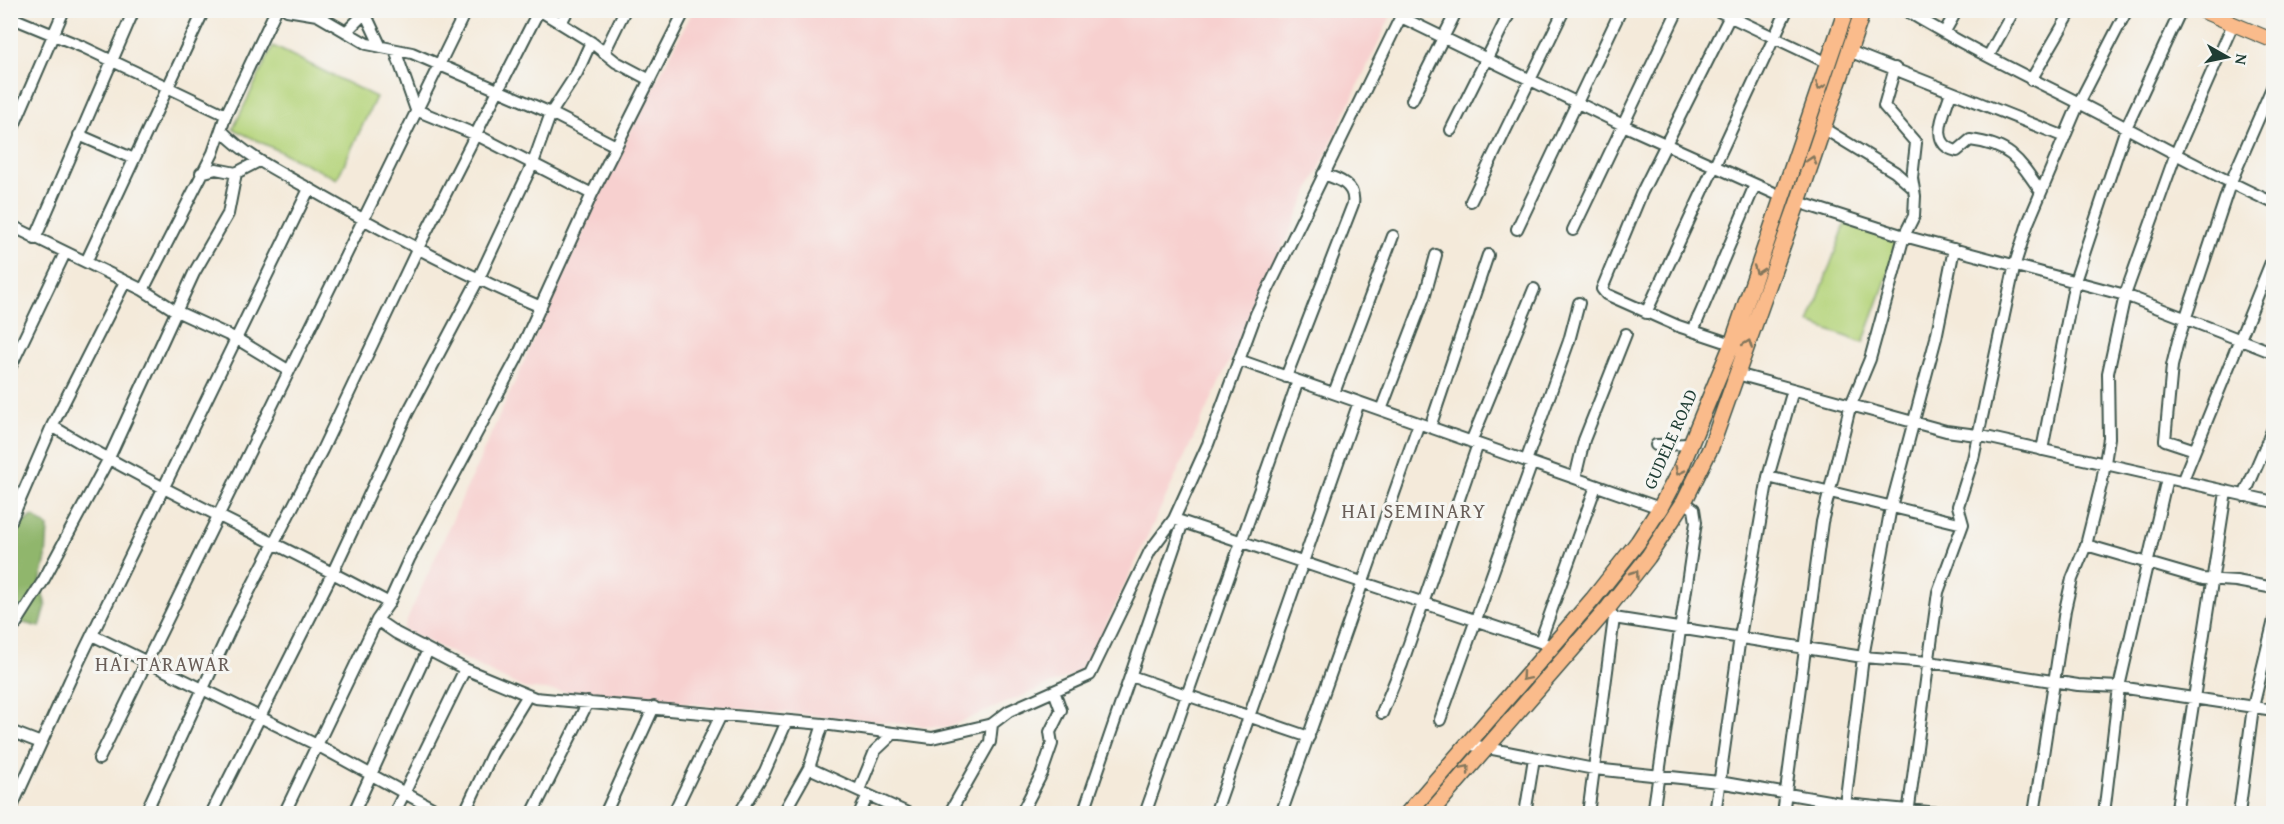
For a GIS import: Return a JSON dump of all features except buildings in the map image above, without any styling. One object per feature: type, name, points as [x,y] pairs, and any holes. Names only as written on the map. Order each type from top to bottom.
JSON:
[{"type":"highway","name":"GUDELE ROAD","points":[[1407,813],[1467,744],[1546,644],[1614,573],[1660,508],[1691,444],[1732,344],[1846,10]]},
{"type":"highway","name":"GUDELE ROAD","points":[[1429,813],[1483,749],[1611,613],[1684,502],[1711,447],[1863,10]]},
{"type":"highway","points":[[1716,382],[1731,389]]},
{"type":"main road","points":[[2200,10],[2274,41]]},
{"type":"street","points":[[10,135],[64,10]]},
{"type":"street","points":[[35,239],[134,10]]},
{"type":"street","points":[[86,262],[204,10]]},
{"type":"street","points":[[143,290],[201,173],[276,10]]},
{"type":"street","points":[[287,10],[318,13],[367,44],[412,53],[551,112],[616,146]]},
{"type":"street","points":[[99,759],[145,661],[466,10]]},
{"type":"street","points":[[145,813],[202,689],[418,248],[539,10],[650,80]]},
{"type":"street","points":[[561,23],[567,10]]},
{"type":"street","points":[[604,53],[625,10]]},
{"type":"street","points":[[284,813],[377,620],[389,603],[409,559],[490,411],[541,307],[592,194],[685,10]]},
{"type":"street","points":[[1412,100],[1457,10]]},
{"type":"street","points":[[1451,129],[1510,10]]},
{"type":"street","points":[[1471,201],[1564,10]]},
{"type":"street","points":[[1517,229],[1621,10]]},
{"type":"street","points":[[1573,230],[1678,10]]},
{"type":"street","points":[[1716,10],[1732,14],[1775,38],[1828,63]]},
{"type":"street","points":[[1646,313],[1787,10]]},
{"type":"street","points":[[1944,33],[1957,10]]},
{"type":"street","points":[[1989,55],[2014,10]]},
{"type":"street","points":[[2031,80],[2072,10]]},
{"type":"street","points":[[1909,811],[1938,592],[1963,524],[1958,506],[1973,459],[2015,264],[2041,192],[2079,103],[2127,10]]},
{"type":"street","points":[[2042,450],[2075,281],[2126,128],[2181,10]]},
{"type":"street","points":[[1908,11],[2031,80],[2176,153],[2230,184],[2274,203]]},
{"type":"street","points":[[346,32],[367,13],[381,47]]},
{"type":"street","points":[[1083,813],[1131,676],[1179,520],[1257,314],[1402,14],[1623,125],[1783,197]]},
{"type":"street","points":[[1732,14],[1642,192],[1602,288],[1606,294],[1646,313],[1732,344]]},
{"type":"street","points":[[10,16],[54,34],[226,116]]},
{"type":"street","points":[[2034,813],[2065,610],[2072,579],[2086,545],[2105,465],[2110,428],[2108,373],[2125,295],[2176,153],[2233,24]]},
{"type":"street","points":[[211,813],[333,572],[408,412],[478,280],[533,163],[551,112],[577,73],[591,42]]},
{"type":"street","points":[[395,50],[416,110],[477,135],[592,194]]},
{"type":"street","points":[[1850,51],[2065,137]]},
{"type":"street","points":[[1783,813],[1803,647],[1828,491],[1850,407],[1870,359],[1904,236],[1914,216],[1916,143],[1884,106],[1895,68]]},
{"type":"street","points":[[2194,450],[2170,443],[2165,439],[2172,366],[2230,184],[2274,83]]},
{"type":"street","points":[[1951,92],[1940,128],[1942,141],[1950,150],[1958,151],[1970,140],[2000,146],[2018,159],[2041,192]]},
{"type":"street","points":[[1822,128],[1895,172],[1913,189]]},
{"type":"street","points":[[221,130],[238,147],[362,220],[478,280],[541,307]]},
{"type":"street","points":[[79,135],[134,159]]},
{"type":"street","points":[[201,173],[216,169],[236,173],[260,161]]},
{"type":"street","points":[[10,633],[43,581],[108,460],[194,273],[228,214],[236,173]]},
{"type":"street","points":[[1286,376],[1353,204],[1354,197],[1350,188],[1338,179],[1323,174]]},
{"type":"street","points":[[1693,331],[1755,185]]},
{"type":"street","points":[[10,811],[162,488],[309,189]]},
{"type":"street","points":[[1798,202],[1904,236],[2125,295],[2274,353]]},
{"type":"street","points":[[10,225],[143,290],[176,312],[237,339],[288,370]]},
{"type":"street","points":[[1334,393],[1393,236]]},
{"type":"street","points":[[1845,809],[1863,657],[1891,507],[1915,422],[1954,249]]},
{"type":"street","points":[[10,368],[65,253]]},
{"type":"street","points":[[1381,410],[1425,295],[1436,255]]},
{"type":"street","points":[[1281,813],[1364,583],[1488,255]]},
{"type":"street","points":[[2182,482],[2274,255]]},
{"type":"street","points":[[10,523],[52,426],[125,282]]},
{"type":"street","points":[[1382,713],[1423,603],[1475,443],[1534,289]]},
{"type":"street","points":[[1440,720],[1529,462],[1569,341],[1579,303]]},
{"type":"street","points":[[1575,478],[1584,440],[1626,334]]},
{"type":"street","points":[[1239,360],[1660,508]]},
{"type":"street","points":[[1737,374],[1850,407],[1946,431],[1977,435],[2274,502]]},
{"type":"street","points":[[1145,813],[1243,542],[1298,381]]},
{"type":"street","points":[[1715,813],[1740,637],[1768,477],[1793,390]]},
{"type":"street","points":[[1215,813],[1301,561],[1359,402]]},
{"type":"street","points":[[52,426],[108,460],[333,572],[389,603]]},
{"type":"street","points":[[2244,496],[2274,426]]},
{"type":"street","points":[[1656,445],[1691,444]]},
{"type":"street","points":[[1768,477],[1963,524]]},
{"type":"street","points":[[2104,813],[2119,687],[2167,478]]},
{"type":"street","points":[[1179,520],[1546,644],[1596,486]]},
{"type":"street","points":[[2176,813],[2226,492]]},
{"type":"street","points":[[1653,813],[1696,516],[1694,509],[1684,502]]},
{"type":"street","points":[[377,620],[465,669],[528,695],[654,707],[720,717],[823,724],[941,738],[992,724],[1009,711],[1093,673],[1150,551],[1179,520]]},
{"type":"street","points":[[2086,545],[2213,580],[2236,580],[2274,588]]},
{"type":"street","points":[[1588,813],[1611,613],[1680,628],[1863,657],[1929,662],[2078,685],[2119,687],[2274,710]]},
{"type":"street","points":[[2239,813],[2253,707],[2274,620]]},
{"type":"street","points":[[92,635],[317,745],[442,813]]},
{"type":"street","points":[[353,813],[428,650]]},
{"type":"street","points":[[394,813],[465,669]]},
{"type":"street","points":[[1131,676],[1309,737]]},
{"type":"street","points":[[1021,813],[1042,773],[1052,744],[1050,732],[1061,710],[1054,692]]},
{"type":"street","points":[[464,813],[492,754],[528,695]]},
{"type":"street","points":[[532,813],[588,702]]},
{"type":"street","points":[[605,813],[654,707]]},
{"type":"street","points":[[673,813],[720,717]]},
{"type":"street","points":[[739,813],[765,771],[787,721]]},
{"type":"street","points":[[783,813],[809,768],[823,724]]},
{"type":"street","points":[[948,813],[990,742],[992,724]]},
{"type":"street","points":[[10,731],[41,743]]},
{"type":"street","points":[[859,813],[875,751],[893,734]]},
{"type":"street","points":[[1467,744],[1483,749],[1594,769],[1719,782],[1786,792],[1845,809],[1949,813]]},
{"type":"street","points":[[1525,813],[1534,758]]},
{"type":"street","points":[[809,768],[910,813]]},
{"type":"shaded area","points":[[693,11],[1393,11],[1085,670],[946,728],[523,688],[403,629],[613,164]]},
{"type":"green space","points":[[273,46],[376,97],[337,179],[233,129]]},
{"type":"green space","points":[[1846,222],[1900,242],[1863,343],[1809,323]]},
{"type":"green space","points":[[33,516],[48,527],[46,558],[40,584],[46,606],[40,627],[16,621],[11,608],[10,531]]},
{"type":"waterway","points":[[2251,10],[2274,20]]},
{"type":"district","name":"HAI SEMINARY","points":[[1414,510]]},
{"type":"district","name":"HAI TARAWAR","points":[[163,663]]}]
